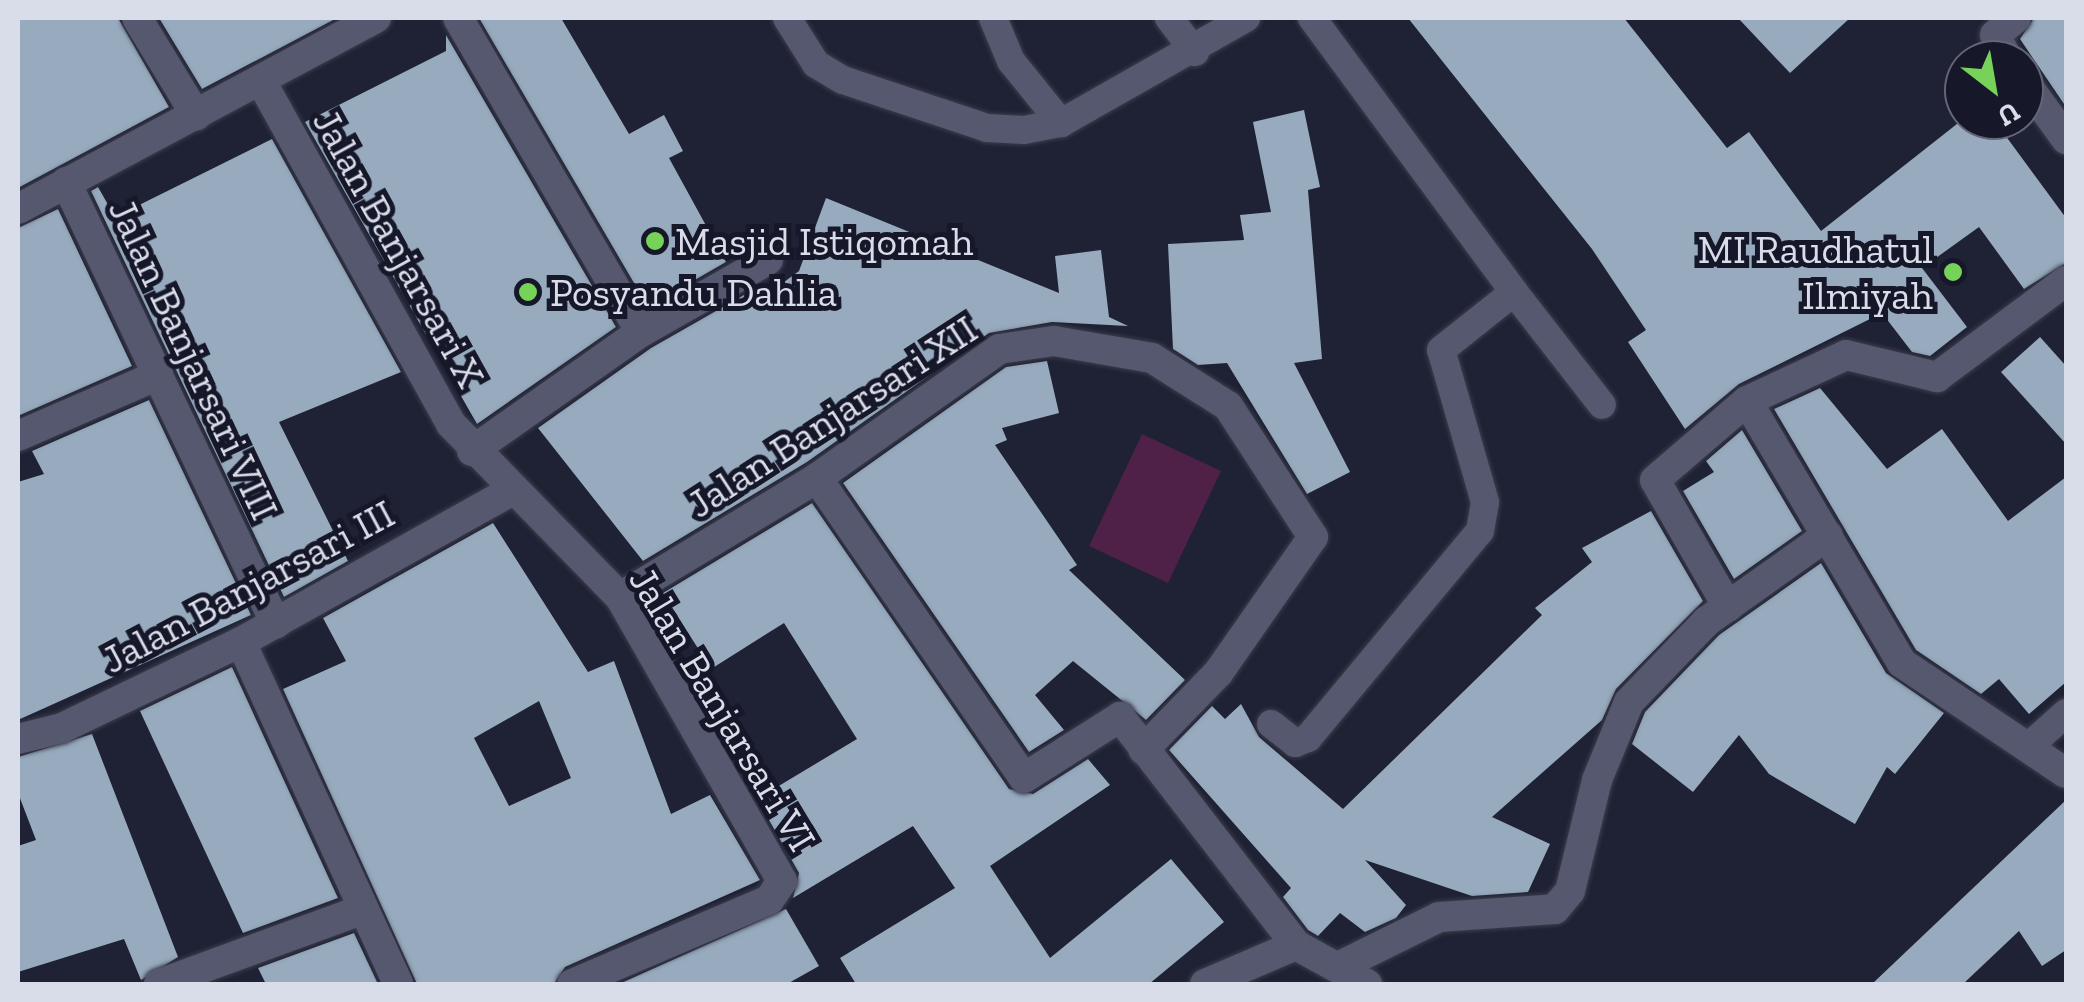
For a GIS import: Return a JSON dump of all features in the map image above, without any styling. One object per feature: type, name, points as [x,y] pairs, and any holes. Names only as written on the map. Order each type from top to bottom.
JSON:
[{"type":"street","points":[[137,18],[196,115]]},
{"type":"street","points":[[18,210],[376,18]]},
{"type":"street","points":[[458,18],[641,332]]},
{"type":"street","points":[[1998,40],[1996,35],[2016,18]]},
{"type":"street","name":"Jalan Banjarsari X","points":[[261,82],[388,325],[472,451]]},
{"type":"street","points":[[2044,109],[2066,139]]},
{"type":"street","name":"Jalan Banjarsari VIII","points":[[66,182],[276,624]]},
{"type":"street","points":[[472,451],[641,332],[768,260]]},
{"type":"street","points":[[1728,607],[1655,480],[1747,402],[1846,356],[1938,376],[2066,281]]},
{"type":"street","name":"Jalan Banjarsari XII","points":[[620,597],[817,478],[999,350],[1106,346],[1152,358],[1228,406],[1312,537],[1218,673],[1144,750]]},
{"type":"street","points":[[18,436],[158,375]]},
{"type":"street","points":[[1747,402],[1902,662],[2066,773]]},
{"type":"street","name":"Jalan Banjarsari VI","points":[[472,451],[620,597],[782,888],[572,984]]},
{"type":"street","points":[[817,478],[1024,778],[1113,716],[1296,945],[1340,966],[1366,984]]},
{"type":"street","name":"Jalan Banjarsari III","points":[[18,739],[62,728],[276,624],[510,491]]},
{"type":"street","points":[[1340,966],[1439,916],[1555,909],[1570,890],[1597,780],[1630,702],[1661,660],[1828,535]]},
{"type":"street","points":[[240,642],[398,984]]},
{"type":"street","points":[[160,984],[364,910]]},
{"type":"street","points":[[1206,984],[1296,945]]},
{"type":"lane","points":[[787,18],[816,64],[844,80],[924,100],[987,128],[1061,123],[1195,52],[1246,18]]},
{"type":"lane","points":[[993,18],[1011,61],[1061,123]]},
{"type":"lane","points":[[1170,18],[1195,52]]},
{"type":"lane","points":[[1312,18],[1514,292],[1602,404]]},
{"type":"lane","points":[[1271,724],[1295,743],[1308,738],[1480,531],[1485,502],[1439,362],[1442,350],[1514,292]]},
{"type":"lane","points":[[2028,747],[2066,712]]},
{"type":"shaded area","points":[[1142,434],[1221,471],[1168,583],[1089,546]]},
{"type":"building","points":[[18,18],[118,18],[169,107],[18,188]]},
{"type":"building","points":[[159,18],[337,18],[202,89]]},
{"type":"building","points":[[479,18],[561,18],[629,134],[664,115],[683,151],[669,158],[726,262],[648,307]]},
{"type":"building","points":[[1408,18],[1624,18],[1727,148],[1749,132],[1821,231],[1944,134],[1944,140],[2009,140],[2066,218],[2066,263],[2024,289],[1979,227],[1922,268],[1967,327],[1930,356],[1912,352],[1882,313],[1739,384],[1685,429],[1628,342],[1646,330],[1592,249]]},
{"type":"building","points":[[1738,18],[1850,18],[1790,73]]},
{"type":"building","points":[[2034,18],[2066,18],[2066,107],[2044,74],[2044,40],[2020,39]]},
{"type":"building","points":[[446,35],[616,327],[477,424],[305,122],[446,51]]},
{"type":"building","points":[[1304,110],[1320,187],[1308,190],[1322,359],[1294,363],[1350,472],[1307,494],[1227,363],[1198,365],[1173,349],[1168,244],[1244,240],[1240,215],[1271,212],[1253,122]]},
{"type":"building","points":[[272,139],[401,372],[279,422],[348,561],[284,597],[91,191],[98,187],[115,217]]},
{"type":"building","points":[[826,198],[1059,293],[1055,256],[1101,250],[1109,317],[1128,326],[1052,322],[989,333],[807,462],[643,561],[538,428],[651,348],[744,295],[750,307],[799,271]]},
{"type":"building","points":[[58,209],[132,366],[18,416],[18,228]]},
{"type":"building","points":[[2040,337],[2066,366],[2066,444],[2001,372]]},
{"type":"building","points":[[1047,361],[1059,413],[1002,428],[1007,440],[995,445],[1077,565],[1069,570],[1185,680],[1146,720],[1073,661],[1035,695],[1064,730],[1029,752],[843,483],[1006,367]]},
{"type":"building","points":[[1820,388],[1887,469],[1942,429],[2008,521],[2066,477],[2066,682],[2029,714],[1999,679],[1981,694],[1916,650],[1774,409]]},
{"type":"building","points":[[149,400],[251,615],[18,720],[18,482],[44,474],[32,451]]},
{"type":"building","points":[[1742,430],[1802,531],[1734,579],[1683,491],[1714,472],[1706,461]]},
{"type":"building","points":[[812,503],[1009,789],[1033,794],[1088,759],[1110,785],[990,866],[1050,958],[1171,859],[1224,922],[1149,984],[856,984],[840,958],[955,888],[913,826],[793,898],[799,873],[757,799],[857,739],[784,623],[711,669],[663,593]]},
{"type":"building","points":[[1651,511],[1703,601],[1616,689],[1602,720],[1492,817],[1550,844],[1528,892],[1472,896],[1365,860],[1406,905],[1396,918],[1365,932],[1340,913],[1318,936],[1308,930],[1283,897],[1291,888],[1169,750],[1212,706],[1225,719],[1241,704],[1259,737],[1343,809],[1542,615],[1535,608],[1592,562],[1582,548]]},
{"type":"building","points":[[493,523],[588,672],[614,661],[671,814],[710,795],[760,880],[565,967],[554,984],[417,984],[283,689],[346,661],[323,618]],"holes":[[[539,701],[571,778],[509,806],[474,738]]]},
{"type":"building","points":[[1821,563],[1886,673],[1944,713],[1895,774],[1887,767],[1855,824],[1769,774],[1739,735],[1693,792],[1632,744],[1645,712],[1719,635]]},
{"type":"building","points":[[232,667],[338,898],[243,933],[140,711]]},
{"type":"building","points":[[92,734],[178,957],[141,980],[124,939],[18,972],[18,846],[36,840],[18,793],[18,757]]},
{"type":"building","points":[[2066,800],[2066,950],[2042,966],[2019,931],[1963,984],[1872,984]]},
{"type":"building","points":[[786,909],[819,966],[787,984],[619,984]]},
{"type":"building","points":[[354,933],[378,984],[266,984],[258,968]]},
{"type":"place","name":"Masjid Istiqomah","points":[[655,241]]},
{"type":"place","name":"MI Raudhatul Ilmiyah","points":[[1953,272]]},
{"type":"place","name":"Posyandu Dahlia","points":[[528,292]]}]
